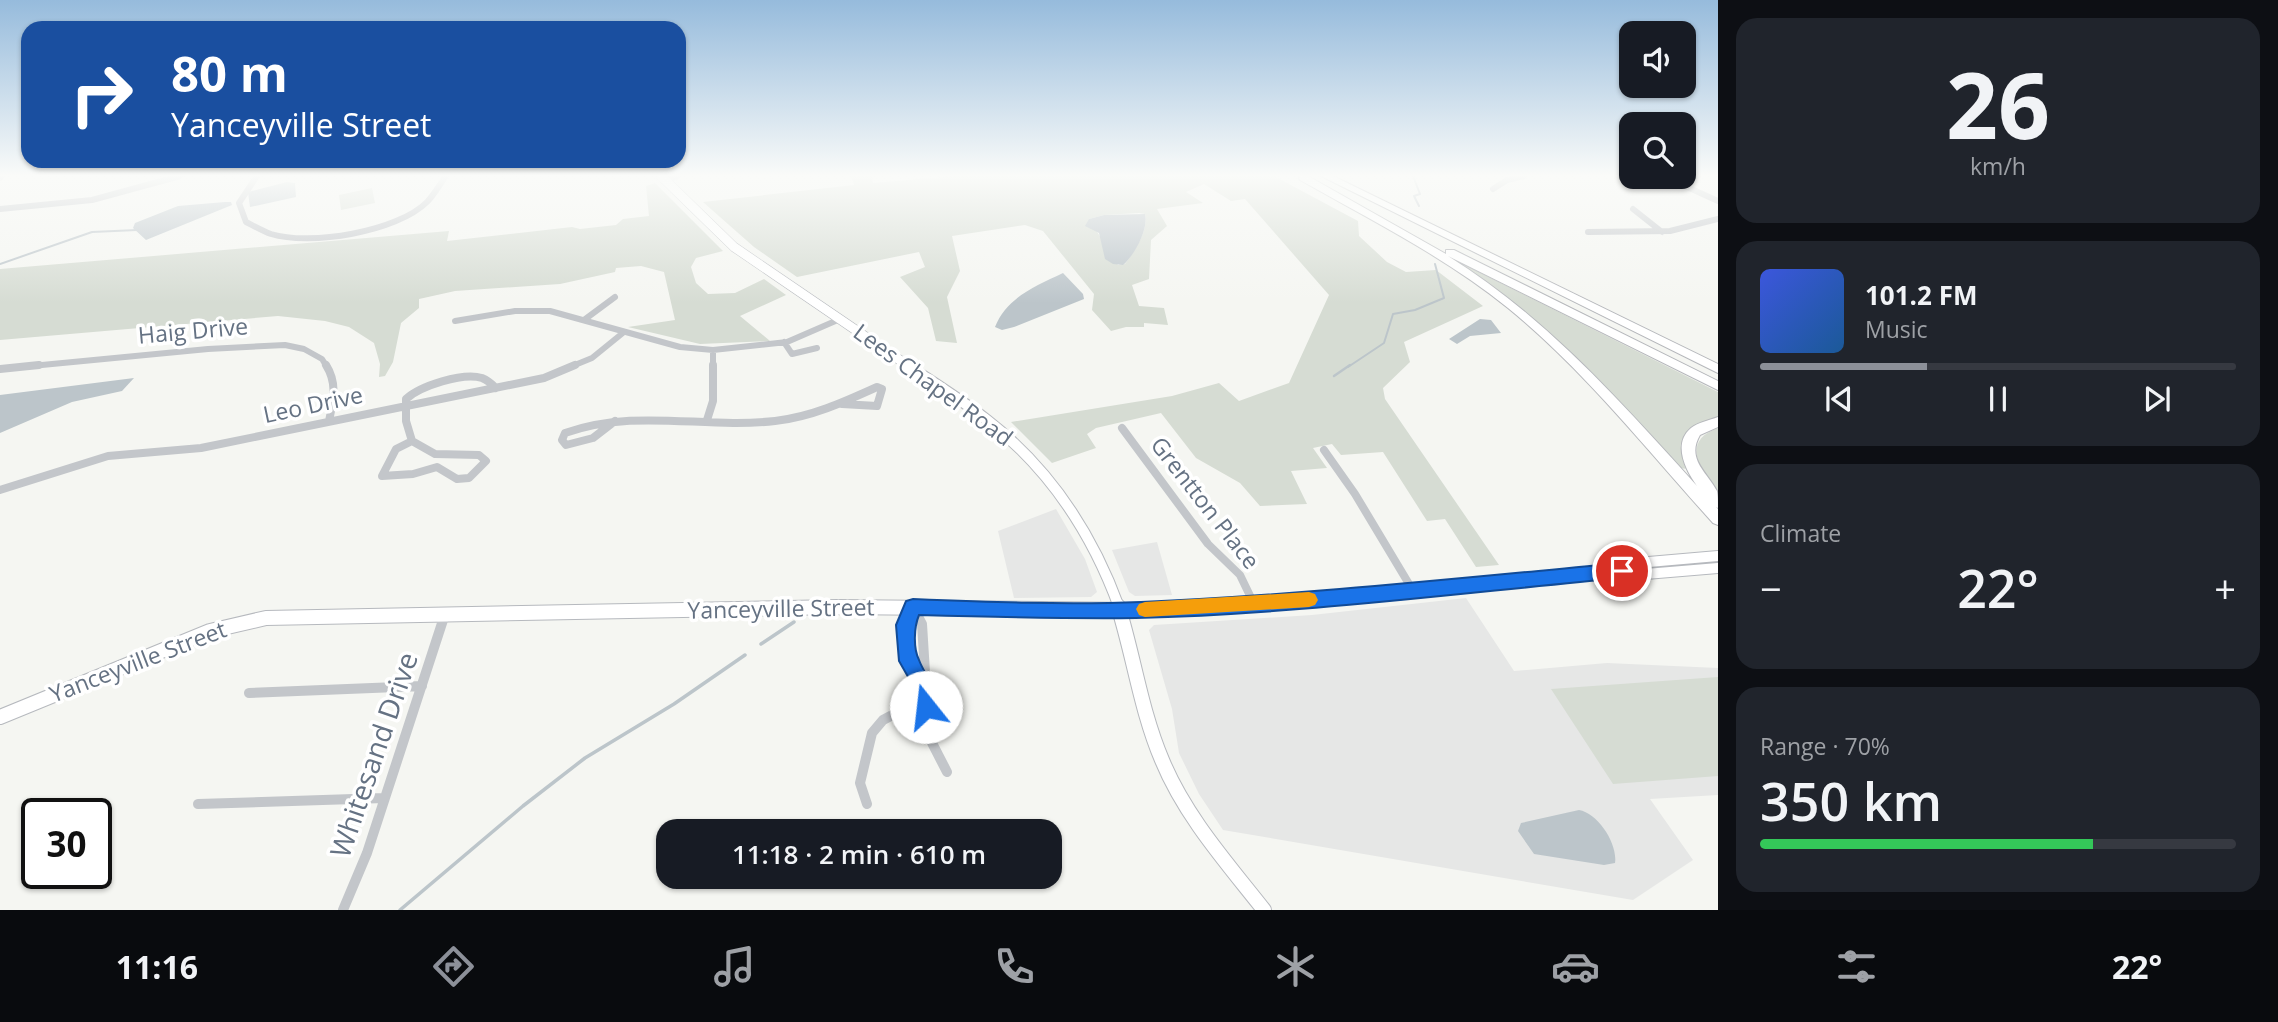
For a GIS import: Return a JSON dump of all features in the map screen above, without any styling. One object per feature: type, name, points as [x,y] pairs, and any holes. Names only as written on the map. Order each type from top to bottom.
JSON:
[{"type":"highway","points":[[1375,218],[1440,255],[1512,305],[1571,359],[1718,519]]},
{"type":"highway","points":[[1384,218],[1718,386]]},
{"type":"highway","points":[[1412,218],[1718,369]]},
{"type":"highway","points":[[1718,422],[1695,432],[1688,448],[1693,468],[1718,502]]},
{"type":"main road","name":"Lees Chapel Road","points":[[705,218],[734,247],[986,419],[1026,453],[1047,477],[1077,518],[1103,565],[1119,610],[1151,730],[1171,779],[1205,835],[1264,910]]},
{"type":"main road","name":"Yanceyville Street","points":[[1622,571],[1637,563],[1718,556]]},
{"type":"main road","name":"Yanceyville Street","points":[[0,717],[210,631],[254,620],[445,614],[913,607],[1031,611],[1119,610],[1254,604],[1622,571],[1646,574],[1718,568]]},
{"type":"street","points":[[242,218],[266,235],[304,239],[346,234],[403,218]]},
{"type":"street","points":[[1645,218],[1662,232]]},
{"type":"street","points":[[1588,232],[1662,232],[1688,229],[1718,219]]},
{"type":"street","points":[[584,320],[615,297]]},
{"type":"street","points":[[455,321],[529,310],[550,311],[680,347],[713,350],[784,342],[840,319]]},
{"type":"street","name":"Leo Drive","points":[[0,490],[108,456],[201,448],[496,388],[568,370],[592,358],[624,332]]},
{"type":"street","points":[[784,342],[792,354],[817,348]]},
{"type":"street","name":"Haig Drive","points":[[0,369],[208,349],[285,345],[304,349],[322,359],[332,374],[335,392],[329,421]]},
{"type":"street","points":[[707,420],[713,401],[713,350]]},
{"type":"street","points":[[412,441],[405,406],[406,399],[416,389],[474,376],[486,379],[496,388]]},
{"type":"street","points":[[615,421],[604,433],[578,444],[566,445],[562,440],[565,433],[584,425],[615,421],[656,418],[773,421],[842,404],[877,387],[882,388],[877,406],[842,404]]},
{"type":"street","name":"Grentton Place","points":[[1122,428],[1208,544],[1240,575],[1254,604]]},
{"type":"street","points":[[412,441],[435,454],[480,455],[486,461],[469,478],[457,479],[438,467],[413,474],[382,476],[392,451],[402,443],[412,441]]},
{"type":"street","points":[[1324,450],[1355,494],[1412,589]]},
{"type":"street","points":[[428,469],[436,458],[435,454]]},
{"type":"street","points":[[913,607],[922,624],[929,737],[947,772]]},
{"type":"street","points":[[913,607],[906,625],[908,661],[925,687]]},
{"type":"street","name":"Whitesand Drive","points":[[343,910],[367,853],[445,614]]},
{"type":"street","points":[[907,647],[923,647]]},
{"type":"street","points":[[249,693],[422,686]]},
{"type":"street","points":[[867,804],[860,783],[872,733],[883,720],[900,711],[926,707]]},
{"type":"street","points":[[198,804],[384,798]]},
{"type":"shaded area","points":[[146,218],[199,218],[146,240],[133,228],[135,223]]},
{"type":"shaded area","points":[[690,218],[723,251],[696,258],[691,267],[696,283],[708,294],[735,293],[764,279],[786,295],[740,316],[770,341],[700,344],[628,327],[675,320],[664,272],[641,266],[616,268],[615,272],[560,284],[455,291],[419,299],[419,308],[401,323],[393,362],[385,376],[379,377],[380,364],[374,343],[349,327],[325,321],[278,316],[0,340],[0,269],[449,231],[447,241],[572,227],[580,229],[616,225],[623,219]]},
{"type":"shaded area","points":[[722,218],[1091,218],[1118,265],[1125,264],[1140,240],[1146,218],[1163,218],[1167,226],[1151,240],[1149,279],[1132,285],[1139,306],[1164,308],[1168,325],[1144,323],[1144,327],[1126,327],[1111,331],[1092,310],[1094,294],[1043,231],[1025,225],[952,236],[960,271],[947,297],[957,343],[936,341],[928,308],[900,277],[925,267],[919,252],[797,277],[754,247]]},
{"type":"shaded area","points":[[1146,218],[1140,242],[1123,265],[1113,264],[1105,259],[1099,233],[1085,226],[1089,219]]},
{"type":"shaded area","points":[[1262,218],[1353,218],[1358,221],[1359,236],[1387,262],[1406,272],[1436,270],[1483,306],[1404,342],[1410,362],[1383,388],[1385,399],[1499,565],[1476,567],[1445,519],[1427,521],[1383,452],[1341,455],[1332,444],[1313,448],[1327,468],[1291,471],[1307,504],[1260,506],[1240,483],[1196,458],[1161,413],[1096,428],[1087,434],[1096,448],[1052,463],[1011,422],[1172,396],[1219,383],[1239,401],[1289,383],[1329,295]]},
{"type":"shaded area","points":[[1465,265],[1718,392],[1718,418],[1698,424],[1686,434],[1683,441],[1689,469],[1678,468],[1576,361],[1522,311],[1462,267]]},
{"type":"shaded area","points":[[1063,273],[1083,294],[1084,299],[1014,327],[1002,330],[995,327],[1015,300]]},
{"type":"shaded area","points":[[1480,319],[1491,320],[1501,333],[1470,336],[1457,344],[1449,339]]},
{"type":"shaded area","points":[[134,378],[122,391],[72,402],[0,433],[0,395]]},
{"type":"shaded area","points":[[1718,428],[1718,494],[1700,467],[1697,449],[1699,441],[1706,434]]},
{"type":"shaded area","points":[[1056,509],[1085,559],[1097,592],[1091,597],[1014,598],[998,531]]},
{"type":"shaded area","points":[[1157,542],[1172,595],[1135,596],[1129,592],[1112,550]]},
{"type":"shaded area","points":[[1466,598],[1514,671],[1607,663],[1718,668],[1718,795],[1650,799],[1693,860],[1633,900],[1223,830],[1199,794],[1179,753],[1172,709],[1149,630],[1154,625],[1312,615]]},
{"type":"shaded area","points":[[1718,677],[1718,776],[1613,784],[1551,689]]},
{"type":"shaded area","points":[[1579,810],[1600,823],[1613,847],[1615,863],[1604,865],[1534,854],[1518,831],[1521,823]]},
{"type":"waterway","points":[[0,264],[92,232],[137,230]]},
{"type":"waterway","points":[[1348,367],[1384,343],[1393,314],[1415,310],[1444,298],[1435,264]]},
{"type":"waterway","points":[[1334,376],[1350,365]]},
{"type":"waterway","points":[[761,644],[794,622]]},
{"type":"waterway","points":[[400,910],[523,806],[585,758],[674,704],[745,655]]},
{"type":"slow traffic","points":[[1145,609],[1309,600]]},
{"type":"route","points":[[926,707],[925,687],[908,661],[906,625],[913,607],[1031,611],[1139,610],[1310,600],[1622,571]]}]
